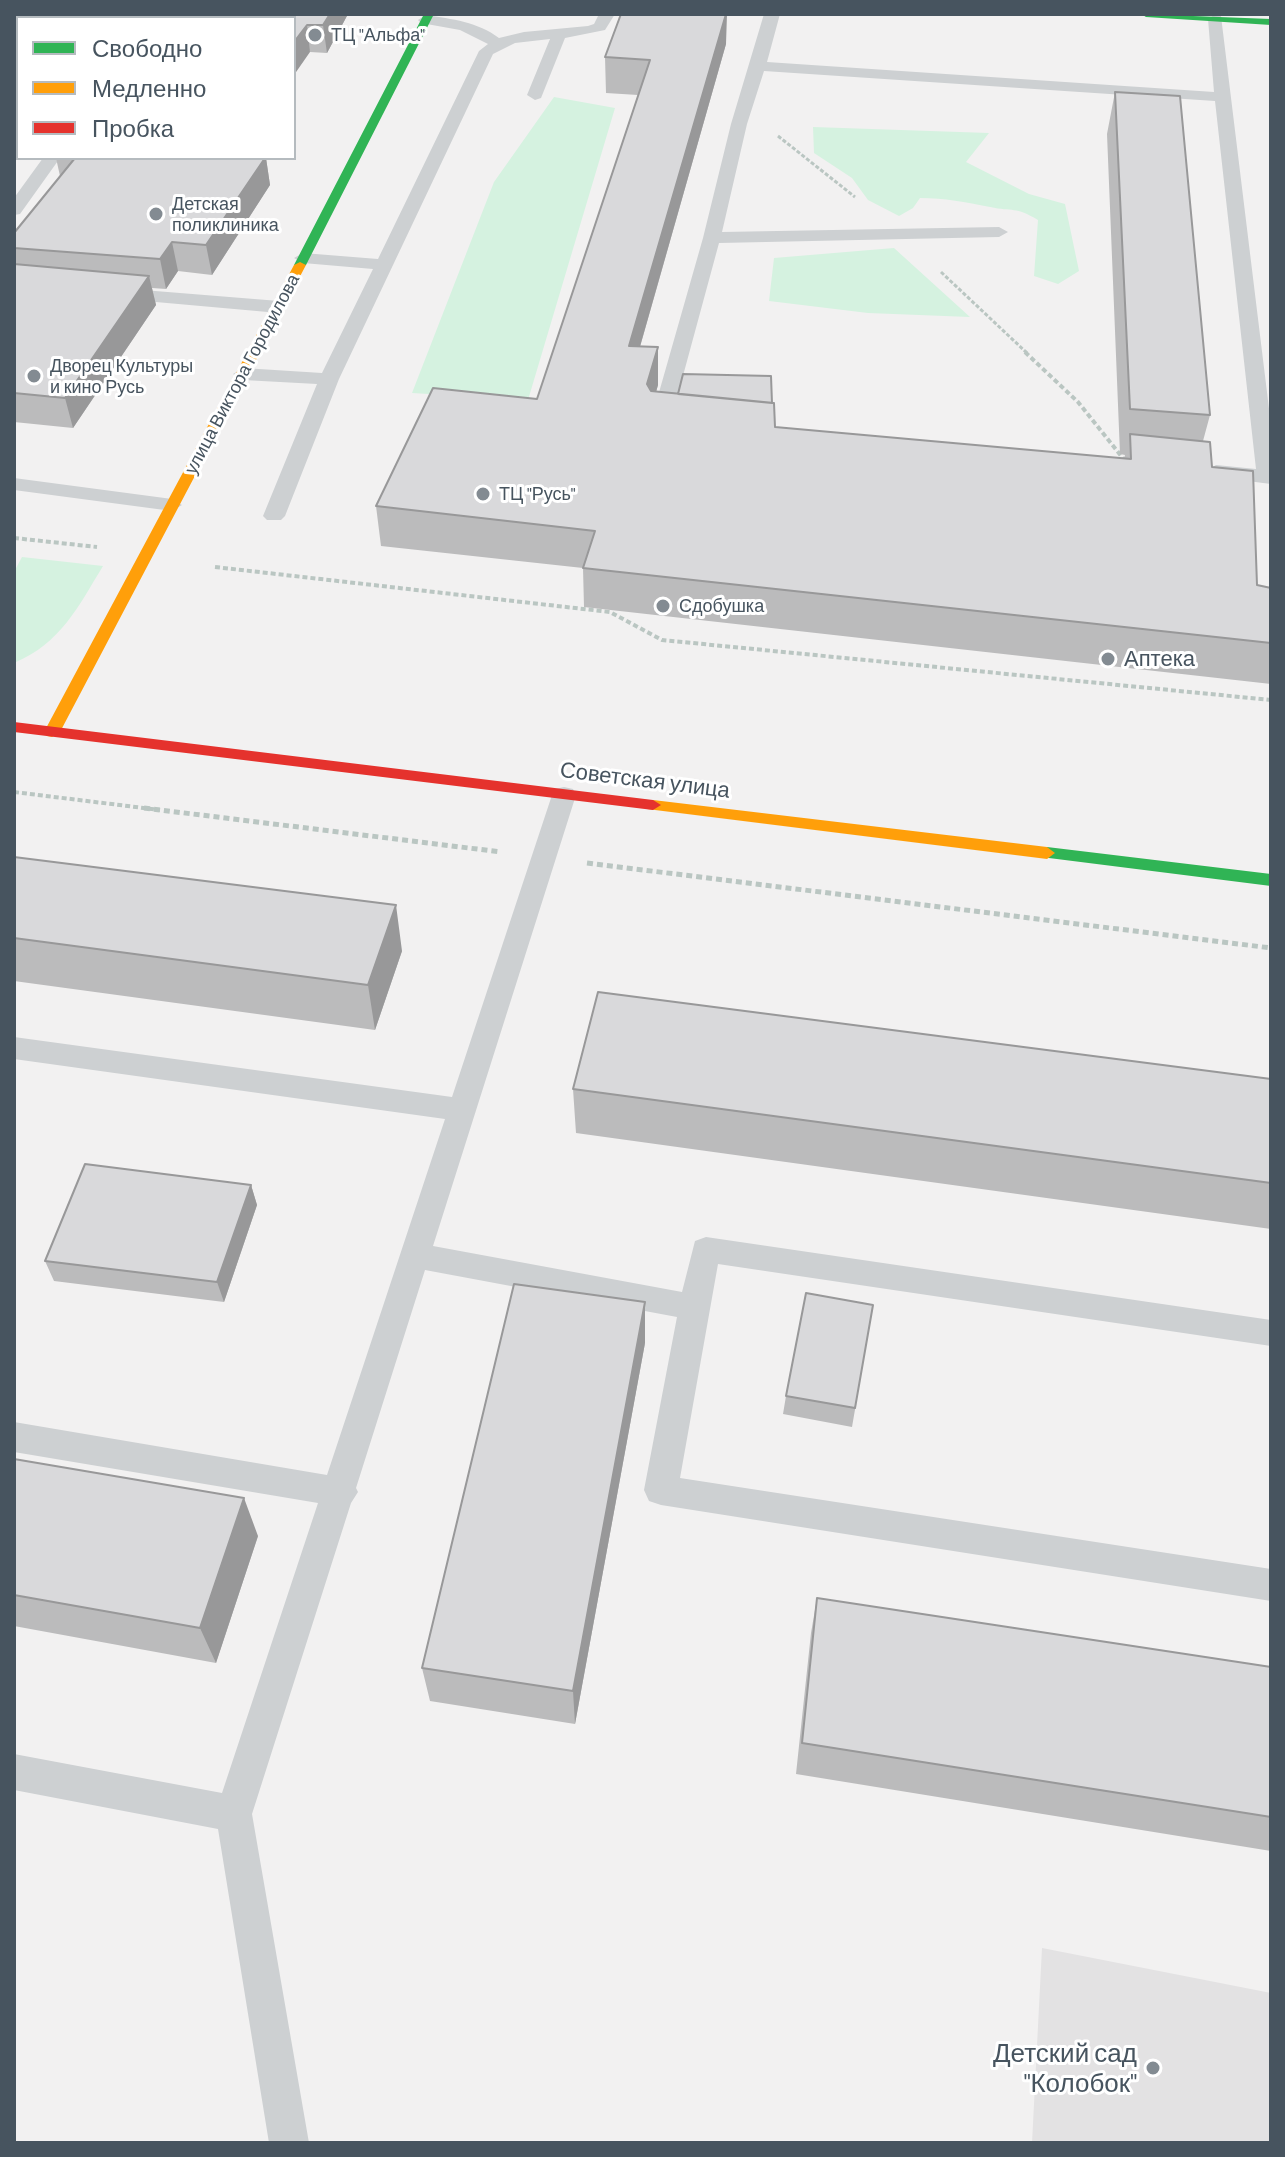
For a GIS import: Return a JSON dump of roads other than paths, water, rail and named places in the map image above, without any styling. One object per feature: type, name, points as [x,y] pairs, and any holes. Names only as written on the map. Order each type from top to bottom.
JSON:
[{"type":"street","points":[[1146,14],[1271,22]]},
{"type":"street","name":"улица Виктора Городилова","points":[[52,732],[279,307],[427,17]]},
{"type":"street","name":"Советская улица","points":[[14,727],[1271,880]]},
{"type":"lane","points":[[274,516],[329,379],[487,51],[497,44],[531,35],[559,35],[600,27],[607,14]]},
{"type":"lane","points":[[691,427],[660,424],[712,238],[739,124],[772,14]]},
{"type":"lane","points":[[427,17],[485,33],[497,44]]},
{"type":"lane","points":[[1128,464],[1269,477],[1216,19]]},
{"type":"lane","points":[[535,95],[559,35]]},
{"type":"lane","points":[[758,66],[1223,97]]},
{"type":"lane","points":[[14,210],[51,160]]},
{"type":"lane","points":[[712,238],[999,232]]},
{"type":"lane","points":[[303,258],[384,265]]},
{"type":"lane","points":[[92,292],[279,307]]},
{"type":"lane","points":[[243,374],[329,379]]},
{"type":"lane","points":[[14,484],[172,505]]},
{"type":"lane","points":[[289,2143],[234,1814],[341,1492],[564,795]]},
{"type":"lane","points":[[14,1048],[464,1110]]},
{"type":"lane","points":[[1271,1333],[706,1250],[661,1490],[1271,1585]]},
{"type":"lane","points":[[416,1256],[694,1307]]},
{"type":"lane","points":[[14,1437],[341,1492]]},
{"type":"lane","points":[[14,1772],[234,1814]]},
{"type":"place","name":"ТЦ \"Альфа\"","points":[[315,35]]},
{"type":"place","name":"Детская поликлиника","points":[[156,214]]},
{"type":"place","name":"Дворец Культуры и кино Русь","points":[[34,376]]},
{"type":"place","name":"ТЦ \"Русь\"","points":[[483,494]]},
{"type":"place","name":"Сдобушка","points":[[663,606]]},
{"type":"place","name":"Аптека","points":[[1108,659]]},
{"type":"place","name":"Детский сад \"Колобок\"","points":[[1153,2068]]}]
